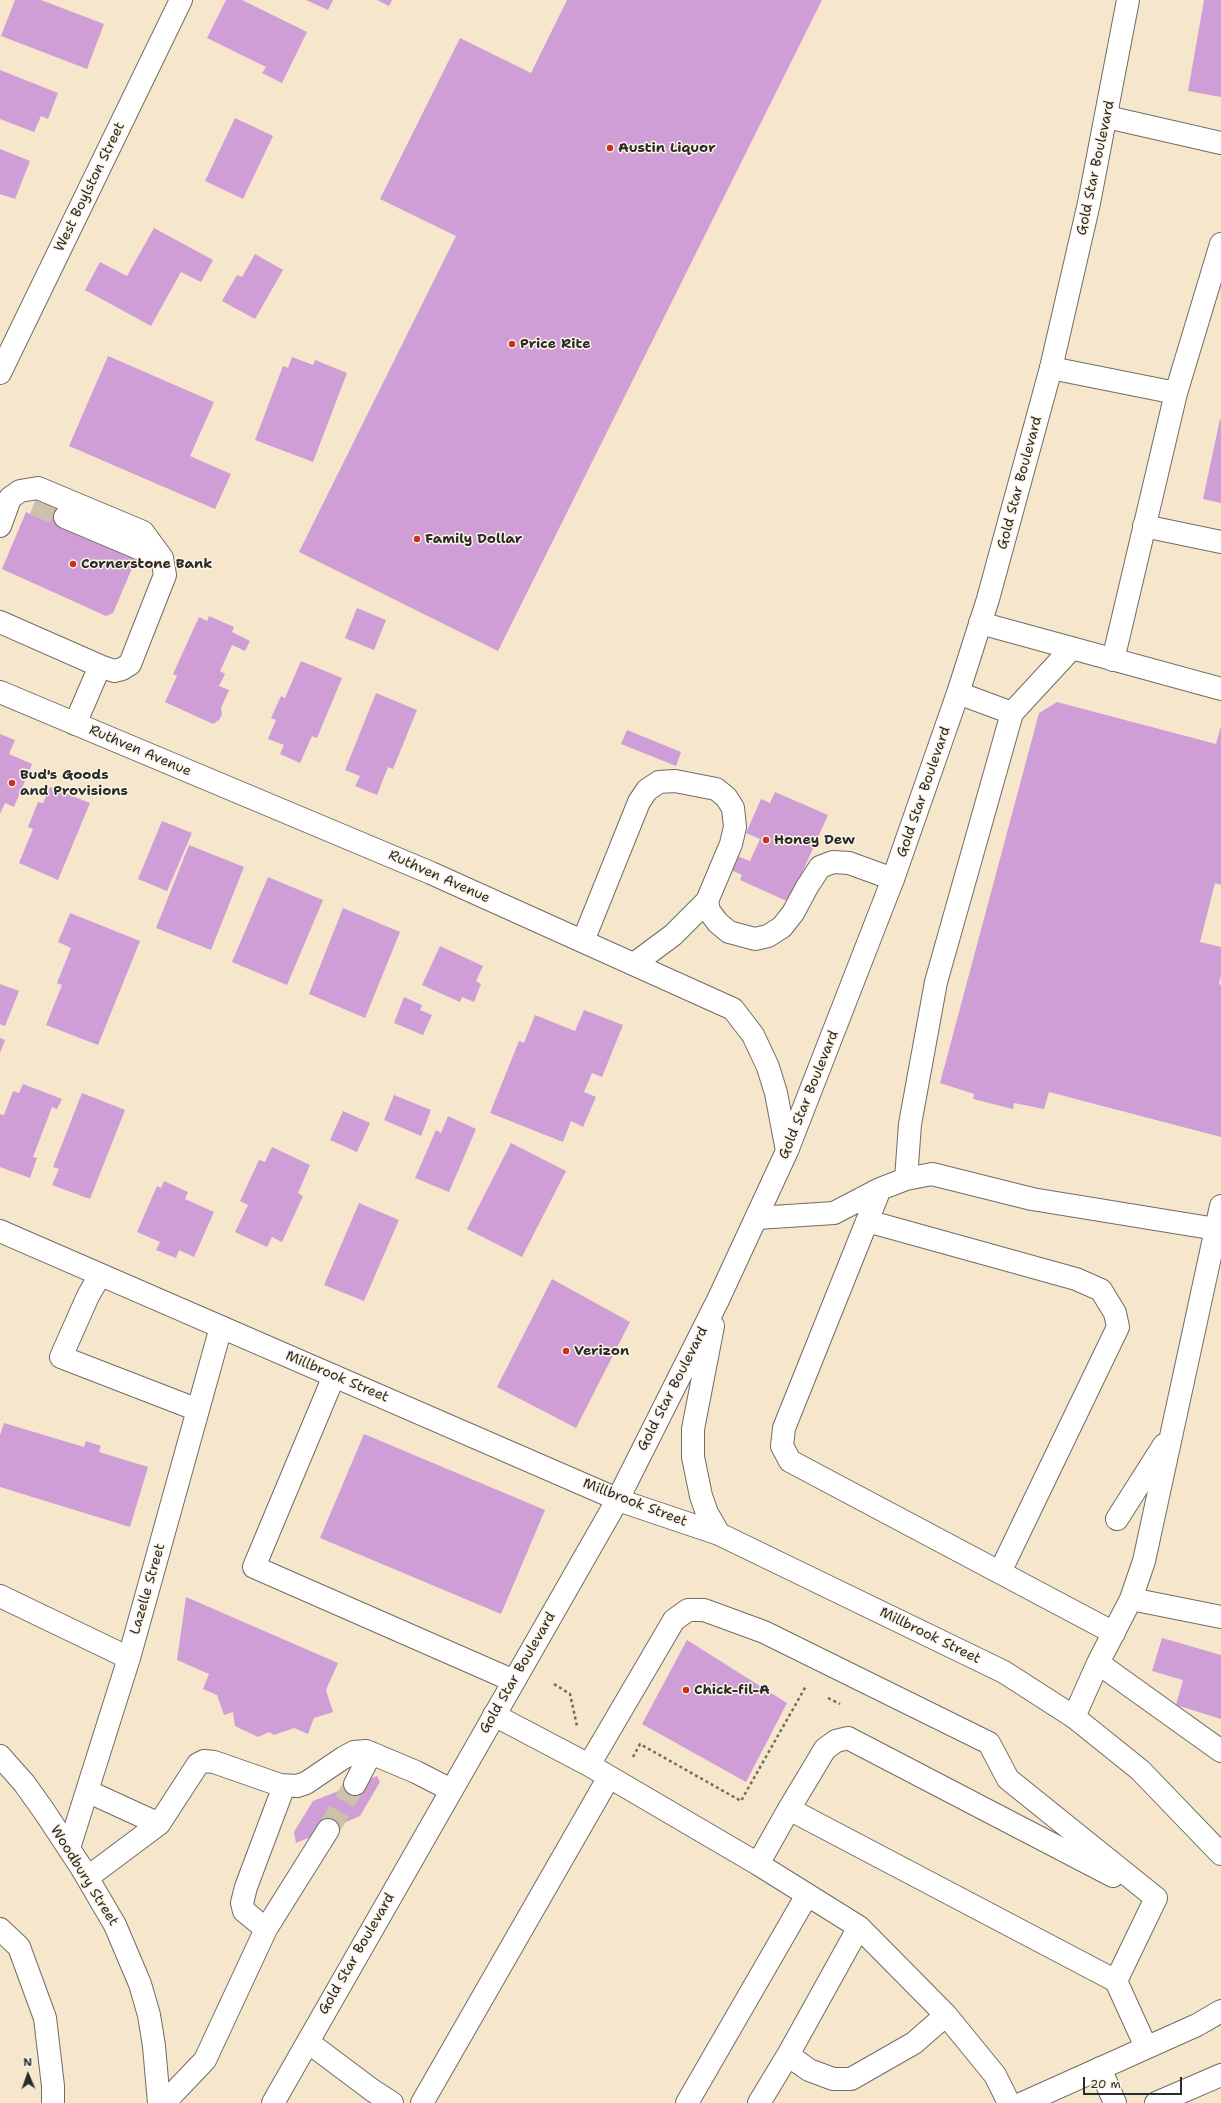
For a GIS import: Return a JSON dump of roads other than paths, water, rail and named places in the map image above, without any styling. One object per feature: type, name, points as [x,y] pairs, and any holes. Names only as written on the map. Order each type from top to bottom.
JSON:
[{"type":"main road","name":"West Boylston Street","points":[[0,373],[181,0]]},
{"type":"main road","name":"Gold Star Boulevard","points":[[273,2103],[618,1499],[718,1300],[787,1151],[894,878],[958,693],[980,623],[1051,368],[1107,116],[1128,0]]},
{"type":"main road","points":[[1107,116],[1221,143]]},
{"type":"main road","points":[[1113,660],[1176,393],[1221,244]]},
{"type":"main road","points":[[1051,368],[1176,393]]},
{"type":"main road","points":[[0,622],[107,669],[122,669],[130,664],[165,575],[162,558],[143,532],[38,488],[20,492],[4,509]]},
{"type":"main road","points":[[4,509],[34,504]]},
{"type":"main road","points":[[65,517],[162,558]]},
{"type":"main road","points":[[1144,526],[1221,542]]},
{"type":"main road","points":[[980,623],[1221,689]]},
{"type":"main road","points":[[906,1179],[910,1124],[936,982],[1012,713],[1072,648]]},
{"type":"main road","points":[[75,724],[107,669]]},
{"type":"main road","name":"Ruthven Avenue","points":[[0,692],[431,873],[733,1009],[753,1035],[768,1067],[779,1106],[787,1151]]},
{"type":"main road","points":[[958,693],[1012,713]]},
{"type":"main road","points":[[583,941],[639,802],[647,790],[659,782],[675,781],[716,789],[726,797],[733,808],[735,827],[731,844],[707,900],[673,935],[634,964]]},
{"type":"main road","points":[[707,900],[709,911],[718,923],[729,932],[756,938],[768,936],[782,927],[793,914],[807,886],[820,867],[833,862],[849,863],[894,878]]},
{"type":"main road","points":[[757,1218],[834,1213],[880,1189],[906,1179],[932,1174],[1032,1199],[1216,1229]]},
{"type":"main road","points":[[880,1189],[784,1428],[782,1446],[790,1461],[1114,1633]]},
{"type":"main road","points":[[1074,1717],[1098,1663],[1131,1600],[1144,1561],[1221,1206]]},
{"type":"main road","points":[[866,1221],[1076,1279],[1101,1290],[1115,1313],[1118,1327],[1000,1572]]},
{"type":"main road","name":"Millbrook Street","points":[[2,1237],[100,1275],[618,1499],[719,1534],[1004,1672],[1074,1717],[1140,1770],[1221,1854]]},
{"type":"main road","points":[[100,1275],[88,1296],[61,1357],[198,1410]]},
{"type":"main road","points":[[718,1300],[693,1429],[692,1457],[701,1496],[707,1513],[719,1534]]},
{"type":"main road","name":"Lazelle Street","points":[[68,1848],[129,1658],[221,1327]]},
{"type":"main road","points":[[334,1376],[254,1567],[514,1681]]},
{"type":"main road","points":[[1116,1519],[1172,1432]]},
{"type":"main road","points":[[0,1596],[129,1658]]},
{"type":"main road","points":[[1131,1600],[1221,1617]]},
{"type":"main road","points":[[589,1765],[674,1620],[688,1610],[704,1610],[764,1632],[989,1743],[1008,1779],[1156,1898]]},
{"type":"main road","points":[[1098,1663],[1221,1751]]},
{"type":"main road","points":[[494,1716],[610,1777],[758,1864],[859,1927],[946,2015],[995,2075],[1009,2103]]},
{"type":"main road","points":[[758,1864],[825,1749],[836,1741],[848,1738],[1156,1898]]},
{"type":"main road","points":[[88,1877],[159,1824],[198,1764],[204,1761],[214,1762],[284,1786],[297,1786],[306,1783],[354,1752],[366,1751],[416,1772],[451,1790]]},
{"type":"main road","points":[[355,1784],[371,1753]]},
{"type":"main road","name":"Woodbury Street","points":[[0,1756],[24,1783],[88,1877],[115,1924],[140,1984],[149,2015],[153,2038],[159,2103]]},
{"type":"main road","points":[[422,2103],[610,1777]]},
{"type":"main road","points":[[266,1929],[244,1911],[242,1903],[246,1887],[284,1786]]},
{"type":"main road","points":[[87,1791],[159,1824]]},
{"type":"main road","points":[[789,1809],[1116,1981],[1146,2047]]},
{"type":"main road","points":[[164,2103],[205,2060],[266,1929],[328,1830]]},
{"type":"main road","points":[[687,2103],[807,1895]]},
{"type":"main road","points":[[1116,1981],[1156,1898]]},
{"type":"main road","points":[[759,2103],[788,2056],[859,1927]]},
{"type":"main road","points":[[0,1929],[19,1947],[45,2018],[54,2086],[53,2103]]},
{"type":"main road","points":[[1023,2103],[1197,2025],[1221,2011]]},
{"type":"main road","points":[[788,2056],[808,2070],[833,2079],[851,2079],[914,2043],[946,2015]]},
{"type":"main road","points":[[308,2042],[372,2090],[392,2103]]},
{"type":"main road","points":[[1100,2068],[1115,2103]]},
{"type":"main road","points":[[1156,2103],[1221,2075]]},
{"type":"tunnel","points":[[34,504],[65,517]]},
{"type":"tunnel","points":[[328,1830],[355,1784]]},
{"type":"place","name":"Austin Liquor","points":[[610,148]]},
{"type":"place","name":"Price Rite","points":[[512,344]]},
{"type":"place","name":"Family Dollar","points":[[417,539]]},
{"type":"place","name":"Cornerstone Bank","points":[[73,564]]},
{"type":"place","name":"Bud's Goods and Provisions","points":[[12,783]]},
{"type":"place","name":"Honey Dew","points":[[766,840]]},
{"type":"place","name":"Verizon","points":[[566,1351]]},
{"type":"place","name":"Chick-fil-A","points":[[686,1690]]}]
